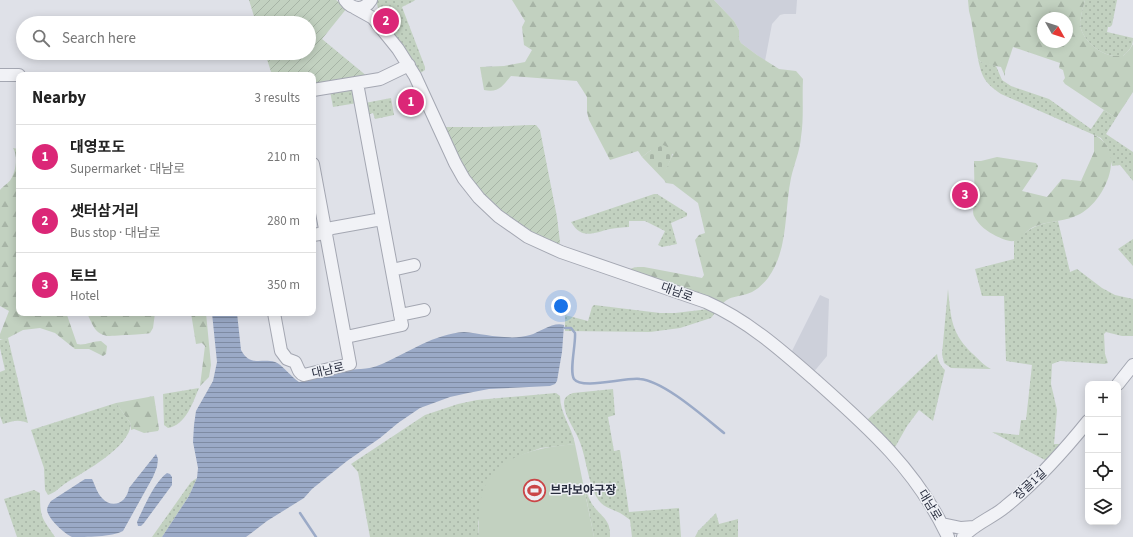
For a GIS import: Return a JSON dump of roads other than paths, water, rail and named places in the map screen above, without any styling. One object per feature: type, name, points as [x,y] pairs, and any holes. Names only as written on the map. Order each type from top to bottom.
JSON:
[{"type":"street","points":[[348,2],[364,7],[371,0]]},
{"type":"street","points":[[371,0],[373,18]]},
{"type":"street","name":"대남로","points":[[348,2],[373,18],[398,48],[409,65],[460,171],[473,192],[491,210],[521,232],[543,244],[561,252],[706,302],[722,309],[754,329],[787,355],[867,427],[897,458],[923,492],[948,537]]},
{"type":"street","points":[[316,90],[380,79],[409,65]]},
{"type":"street","points":[[0,75],[16,75]]},
{"type":"street","points":[[346,337],[402,325],[357,83]]},
{"type":"street","name":"대남로","points":[[275,316],[281,351],[287,359],[295,362],[299,372],[304,375],[350,364],[316,179]]},
{"type":"street","points":[[316,235],[332,228],[382,219]]},
{"type":"street","points":[[392,270],[414,265]]},
{"type":"street","points":[[400,315],[424,310]]},
{"type":"street","points":[[1120,381],[1133,365]]},
{"type":"street","name":"장골1길","points":[[963,537],[974,527],[1004,508],[1027,488],[1053,462],[1085,425]]},
{"type":"street","points":[[942,524],[961,528],[974,527]]},
{"type":"water","points":[[212,316],[237,316],[241,350],[244,355],[256,361],[270,361],[278,363],[299,382],[340,371],[376,366],[422,344],[453,333],[464,332],[523,337],[556,324],[564,325],[562,352],[557,381],[555,384],[550,386],[489,389],[450,397],[420,408],[347,461],[312,489],[304,498],[267,521],[246,537],[162,537],[189,496],[197,478],[198,468],[193,442],[196,411],[213,381],[217,362]]},
{"type":"water","points":[[156,454],[158,459],[157,467],[153,477],[123,531],[106,536],[72,537],[61,530],[50,518],[47,510],[51,501],[85,479],[92,479],[99,494],[106,502],[115,504],[119,503]]},
{"type":"water","points":[[167,473],[172,477],[172,485],[144,523],[141,526],[138,526],[137,522],[150,496],[158,482]]},
{"type":"waterway","points":[[565,328],[571,328],[575,333],[572,364],[574,379],[579,382],[586,383],[633,379],[650,381],[684,401],[724,433]]},
{"type":"waterway","points":[[300,513],[316,537]]},
{"type":"place","name":"샛터삼거리","points":[[386,21]]},
{"type":"place","name":"대영포도","points":[[411,102]]},
{"type":"place","name":"토브","points":[[965,195]]},
{"type":"place","name":"브라보야구장","points":[[534,490]]}]
